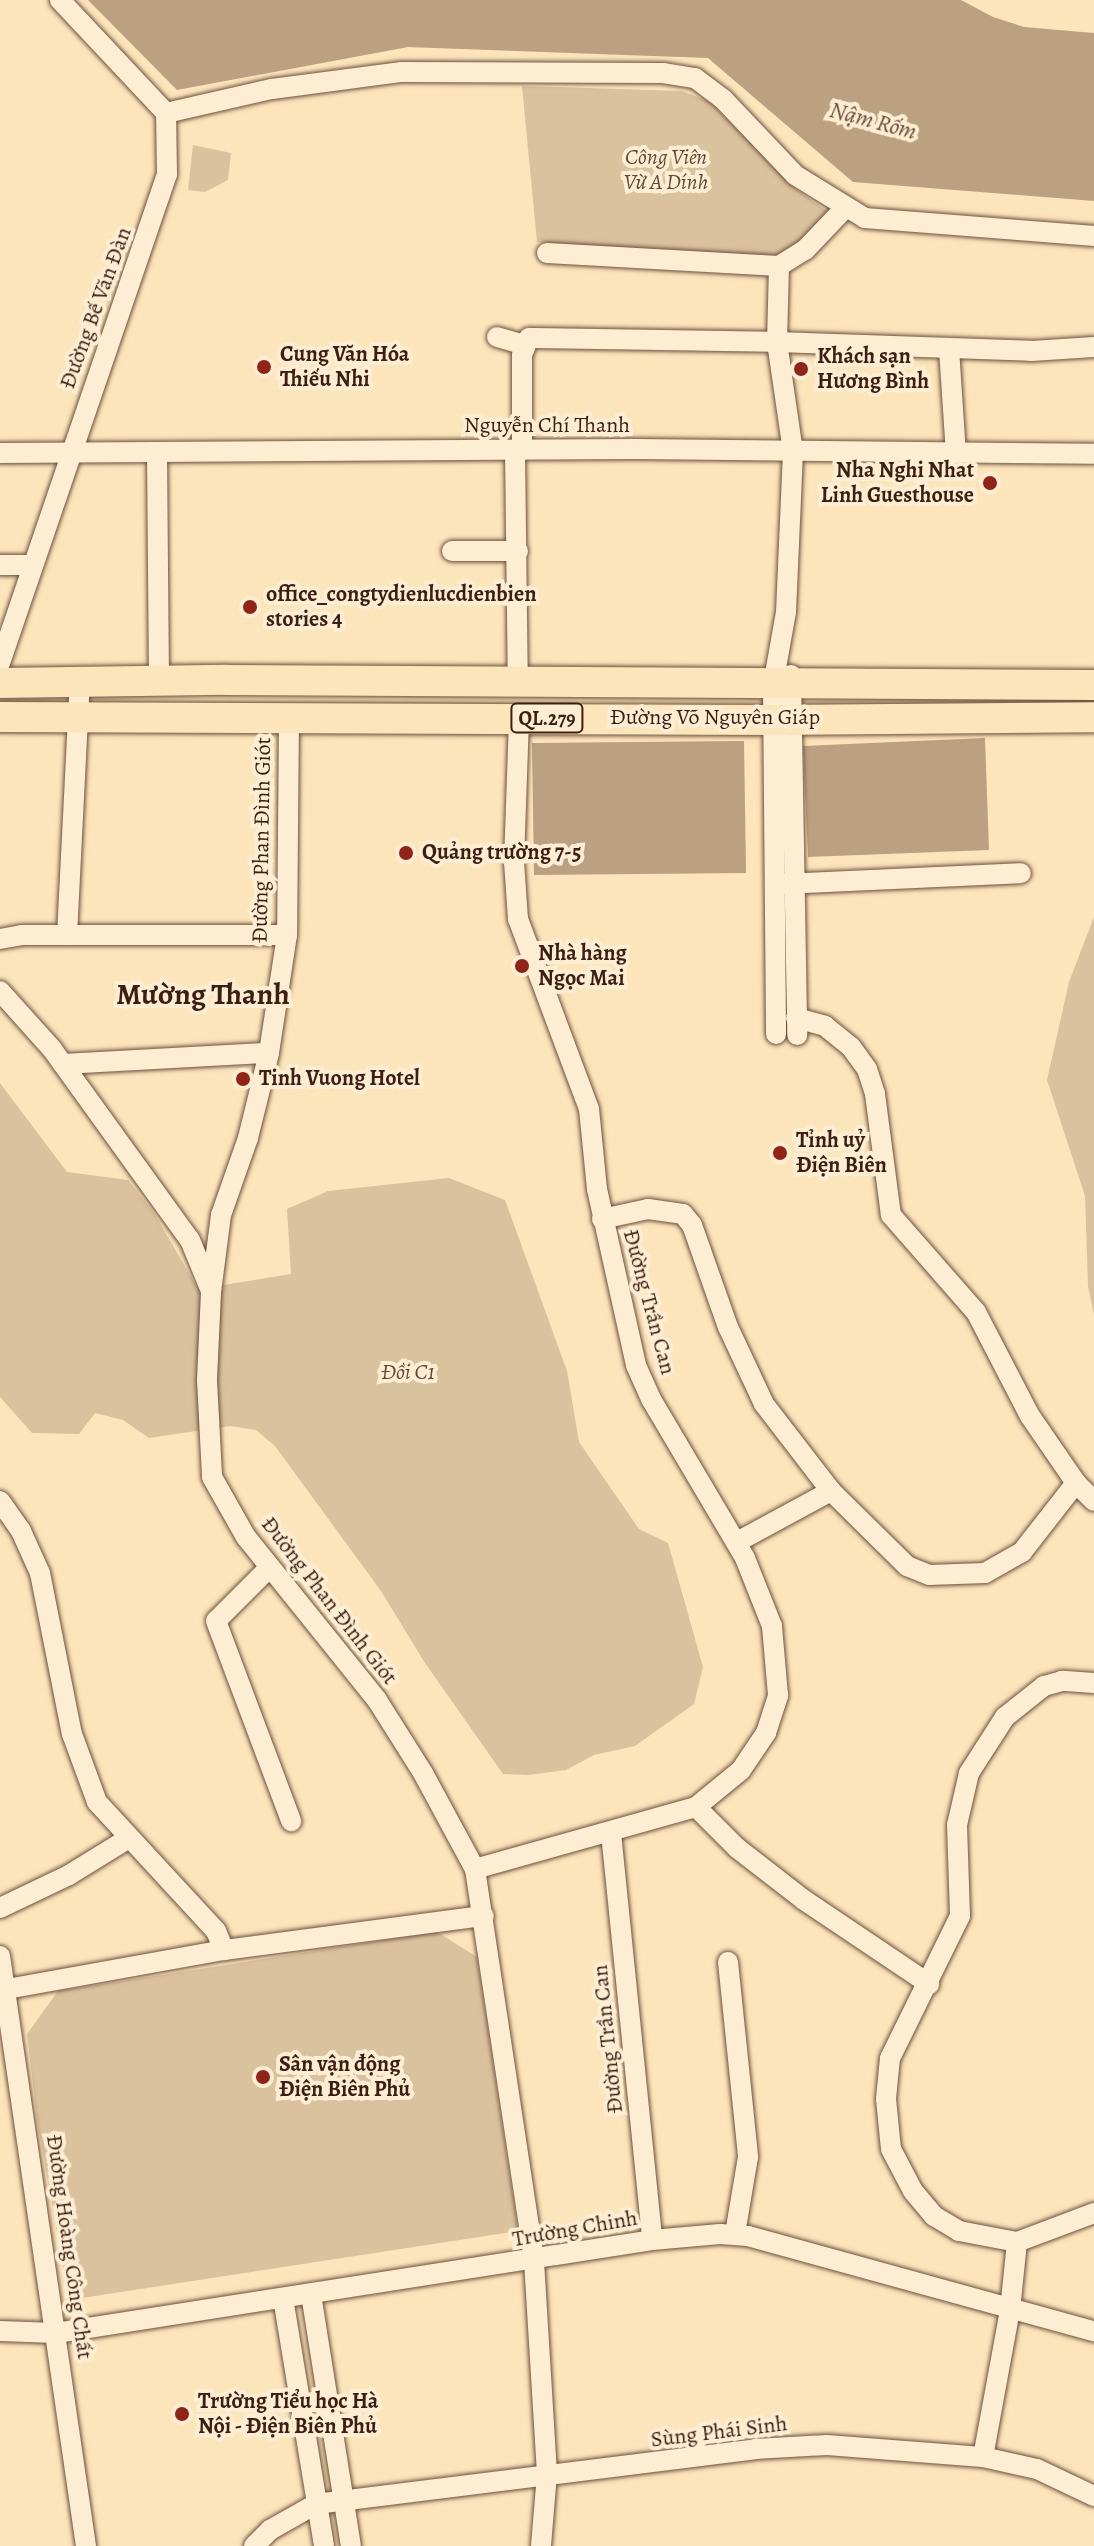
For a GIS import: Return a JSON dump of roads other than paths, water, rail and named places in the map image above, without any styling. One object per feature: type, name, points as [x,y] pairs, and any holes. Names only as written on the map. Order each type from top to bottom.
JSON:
[{"type":"highway","name":"Đường Võ Nguyên Giáp","points":[[0,683],[518,681],[1094,685]]},
{"type":"highway","points":[[518,681],[519,718]]},
{"type":"highway","name":"Đường Võ Nguyên Giáp","points":[[0,717],[1094,717]]},
{"type":"street","points":[[60,0],[166,113],[272,89],[402,72],[663,73],[695,78],[723,99],[795,175],[865,218],[894,223],[1094,236]]},
{"type":"street","name":"Đường Bế Văn Đàn","points":[[0,663],[70,453],[145,246],[167,174],[166,113]]},
{"type":"street","points":[[547,253],[779,266],[805,250],[845,208]]},
{"type":"street","points":[[776,1034],[784,884],[783,644],[793,452],[777,342],[779,266]]},
{"type":"street","points":[[497,337],[525,345]]},
{"type":"street","points":[[518,681],[519,450],[525,345],[529,338],[777,342],[1031,351],[1094,347]]},
{"type":"street","points":[[949,349],[956,454]]},
{"type":"street","name":"Nguyễn Chí Thanh","points":[[0,453],[519,450],[1094,454]]},
{"type":"street","points":[[157,452],[159,681]]},
{"type":"street","points":[[452,551],[518,551]]},
{"type":"street","points":[[0,565],[32,565]]},
{"type":"street","points":[[67,935],[80,682]]},
{"type":"street","name":"Đường Phan Đình Giót","points":[[289,717],[287,935],[269,1053],[248,1138],[221,1215],[211,1292],[207,1380],[212,1477],[246,1537],[377,1700],[423,1773],[475,1869],[534,2261],[547,2474],[541,2546]]},
{"type":"street","name":"Đường Trần Can","points":[[475,1869],[696,1807],[741,1770],[766,1733],[778,1695],[772,1626],[737,1542],[651,1399],[636,1365],[602,1219],[589,1109],[518,919],[514,862],[519,718]]},
{"type":"street","points":[[784,884],[1021,873]]},
{"type":"street","points":[[784,884],[797,1026],[825,1026],[851,1047],[867,1069],[875,1094],[891,1215],[976,1312],[1012,1386],[1076,1483],[1094,1501]]},
{"type":"street","points":[[0,939],[22,935],[287,935]]},
{"type":"street","points":[[0,991],[63,1064],[190,1240],[211,1292]]},
{"type":"street","points":[[63,1064],[269,1053]]},
{"type":"street","points":[[602,1219],[648,1209],[683,1214],[692,1225],[728,1327],[764,1404],[831,1491],[907,1566],[929,1575],[985,1573],[1022,1552],[1076,1483]]},
{"type":"street","points":[[737,1542],[831,1491]]},
{"type":"street","points":[[0,1501],[21,1531],[40,1573],[72,1734],[84,1774],[97,1802],[216,1931],[224,1950]]},
{"type":"street","points":[[270,1567],[216,1621],[291,1821]]},
{"type":"street","points":[[1094,1683],[1062,1681],[1044,1686],[1005,1717],[969,1773],[957,1825],[960,1916],[890,2058],[886,2099],[891,2149],[913,2191],[934,2216],[959,2231],[1017,2242],[1094,2213]]},
{"type":"street","points":[[696,1807],[737,1848],[793,1891],[929,1984]]},
{"type":"street","name":"Đường Trần Can","points":[[611,1833],[652,2240]]},
{"type":"street","points":[[0,1908],[93,1863],[129,1838]]},
{"type":"street","points":[[7,1989],[224,1950],[484,1916]]},
{"type":"street","name":"Đường Hoàng Công Chất","points":[[0,1956],[86,2546]]},
{"type":"street","points":[[728,1962],[748,2157],[735,2234]]},
{"type":"street","name":"Trường Chinh","points":[[0,2331],[56,2333],[534,2261],[652,2240],[735,2234],[1094,2331]]},
{"type":"street","points":[[983,2457],[1010,2310],[1017,2242]]},
{"type":"street","points":[[311,2294],[351,2546]]},
{"type":"street","points":[[283,2298],[324,2546]]},
{"type":"street","points":[[303,2419],[329,2414]]},
{"type":"street","name":"Sùng Phái Sinh","points":[[316,2504],[755,2449],[827,2445],[983,2457],[1037,2469],[1094,2496]]},
{"type":"street","points":[[254,2546],[270,2530],[316,2504]]},
{"type":"water","name":"Nậm Rốm","points":[[88,0],[961,0],[993,17],[1024,27],[1094,33],[1094,201],[853,182],[708,58],[408,47],[177,90]]},
{"type":"water","points":[[985,738],[989,850],[808,857],[803,746]]},
{"type":"water","points":[[744,741],[746,873],[534,875],[532,743]]},
{"type":"place","name":"Cung Văn Hóa Thiếu Nhi","points":[[264,367]]},
{"type":"place","name":"Khách sạn Hương Bình","points":[[801,369]]},
{"type":"place","name":"Nha Nghi Nhat Linh Guesthouse","points":[[990,483]]},
{"type":"place","name":"office_congtydienlucdienbien stories 4","points":[[250,607]]},
{"type":"place","name":"Quảng trường 7-5","points":[[406,853]]},
{"type":"place","name":"Nhà hàng Ngọc Mai","points":[[522,966]]},
{"type":"place","name":"Tinh Vuong Hotel","points":[[243,1079]]},
{"type":"place","name":"Tỉnh uỷ Điện Biên","points":[[780,1153]]},
{"type":"place","name":"Sân vận động Điện Biên Phủ","points":[[263,2077]]},
{"type":"place","name":"Trường Tiểu học Hà Nội - Điện Biên Phủ","points":[[182,2414]]},
{"type":"district","name":"Mường Thanh","points":[[203,994]]},
{"type":"park label","name":"Công Viên Vừ A Dính","points":[[666,170]]},
{"type":"park label","name":"Đồi C1","points":[[408,1373]]}]
